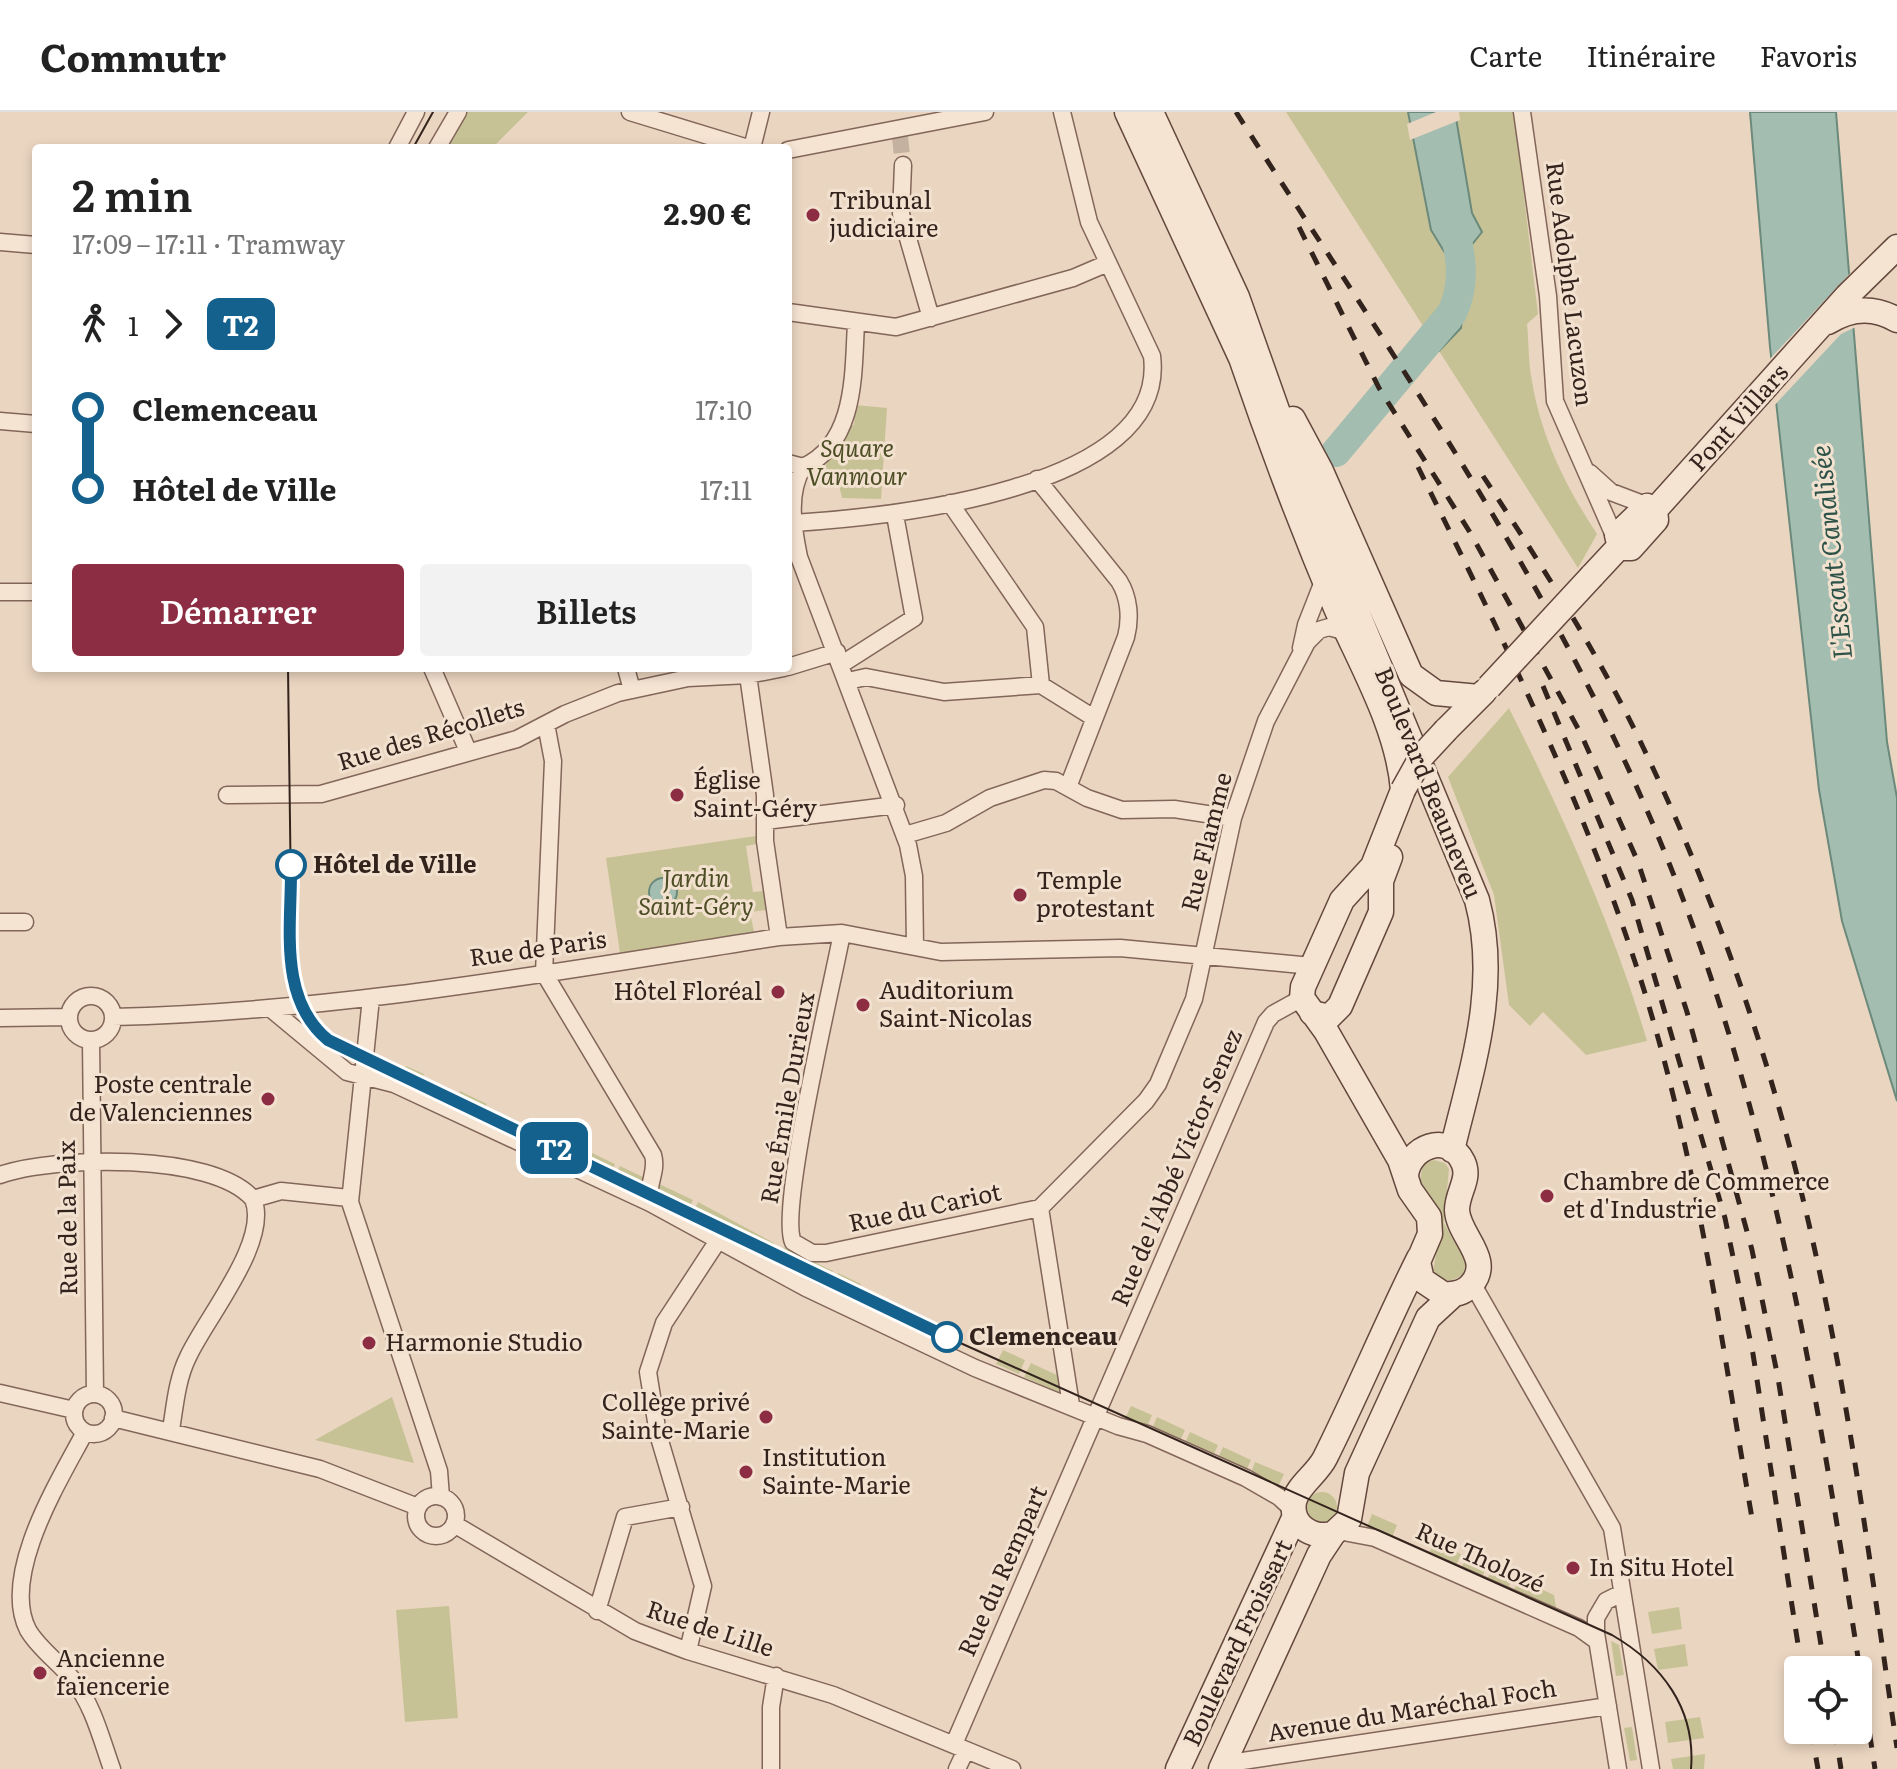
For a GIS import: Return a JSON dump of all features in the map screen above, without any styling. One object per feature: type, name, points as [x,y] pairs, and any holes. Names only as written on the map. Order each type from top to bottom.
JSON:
[{"type":"main road","name":"Boulevard Beauneveu","points":[[1127,112],[1248,353],[1470,878],[1480,911],[1487,962],[1485,1009],[1452,1150]]},
{"type":"main road","name":"Boulevard Beauneveu","points":[[1151,112],[1237,297],[1248,353]]},
{"type":"main road","name":"Pont Villars","points":[[1617,543],[1632,547],[1656,520],[1652,508],[1735,423],[1873,269],[1897,247]]},
{"type":"main road","name":"Pont Villars","points":[[1822,326],[1852,311],[1887,315]]},
{"type":"main road","points":[[1248,353],[1279,471],[1389,731],[1409,793],[1373,866],[1342,900],[1312,966],[1307,1006],[1329,1017],[1340,1006],[1381,912],[1384,872],[1422,756],[1449,732],[1592,576],[1617,543]]},
{"type":"main road","points":[[1248,353],[1324,478],[1408,670],[1416,681],[1436,693],[1484,692]]},
{"type":"main road","points":[[1352,890],[1366,889],[1381,901]]},
{"type":"main road","name":"Boulevard Froissart","points":[[1178,1769],[1294,1514],[1298,1491],[1312,1480],[1428,1239],[1430,1221],[1410,1190],[1406,1176],[1334,1044],[1307,1006]]},
{"type":"main road","points":[[1340,1006],[1348,1035],[1394,1119],[1406,1135],[1425,1147]]},
{"type":"main road","points":[[1406,1176],[1411,1158],[1425,1147],[1440,1145],[1461,1158],[1466,1172],[1457,1212],[1478,1258],[1463,1289],[1436,1292],[1424,1283],[1419,1258]]},
{"type":"main road","name":"Boulevard Froissart","points":[[1222,1767],[1319,1555],[1350,1517],[1350,1497],[1360,1466],[1428,1318],[1463,1289]]},
{"type":"main road","points":[[1312,1480],[1333,1480],[1350,1497]]},
{"type":"main road","name":"Boulevard Froissart","points":[[1294,1514],[1311,1534],[1336,1533]]},
{"type":"street","points":[[399,144],[416,112]]},
{"type":"street","points":[[439,144],[458,112]]},
{"type":"street","points":[[630,112],[737,144]]},
{"type":"street","points":[[751,144],[761,112]]},
{"type":"street","points":[[792,149],[900,133],[985,112]]},
{"type":"street","points":[[794,523],[895,515],[950,503],[1037,479],[1088,459],[1128,431],[1142,408],[1153,363],[1083,206],[1062,112]]},
{"type":"street","name":"Rue Adolphe Lacuzon","points":[[1522,112],[1548,296],[1553,390],[1579,459],[1617,543]]},
{"type":"street","points":[[903,165],[901,214],[931,318]]},
{"type":"street","points":[[0,242],[32,245]]},
{"type":"street","points":[[792,313],[889,327],[1081,276],[1108,263]]},
{"type":"street","points":[[856,324],[852,396],[846,415],[821,454],[796,465],[792,493],[794,523],[799,557],[905,835],[914,876],[915,947]]},
{"type":"street","points":[[0,421],[32,424]]},
{"type":"street","name":"Rue Adolphe Lacuzon","points":[[1579,459],[1611,492],[1652,508]]},
{"type":"street","points":[[1037,479],[1119,581],[1126,596],[1128,630],[1068,787]]},
{"type":"street","points":[[950,503],[1035,627],[1041,685]]},
{"type":"street","name":"Rue des Récollets","points":[[792,666],[840,658],[914,618],[895,515]]},
{"type":"street","name":"Rue Flamme","points":[[1301,657],[1303,633],[1324,578]]},
{"type":"street","points":[[0,592],[32,592]]},
{"type":"street","name":"Rue Flamme","points":[[1040,1208],[1154,1089],[1189,1015],[1215,911],[1233,818],[1266,721],[1307,642],[1319,630],[1335,627],[1347,632]]},
{"type":"street","points":[[434,672],[468,751]]},
{"type":"street","points":[[627,672],[632,690]]},
{"type":"street","name":"Rue des Récollets","points":[[227,795],[316,795],[517,739],[578,708],[632,690],[688,678],[762,672]]},
{"type":"street","points":[[748,675],[765,795],[765,821],[779,937]]},
{"type":"street","points":[[848,681],[866,677],[953,693],[1041,685],[1094,718]]},
{"type":"street","points":[[546,724],[553,761],[544,973],[654,1159],[648,1186],[650,1203]]},
{"type":"street","points":[[905,835],[946,823],[990,798],[1038,781],[1056,781],[1122,810],[1166,808],[1233,818]]},
{"type":"street","points":[[765,821],[896,805]]},
{"type":"street","points":[[0,922],[25,922]]},
{"type":"street","name":"Rue de Paris","points":[[113,1017],[271,1009],[371,998],[779,937],[842,933],[956,953],[1105,948],[1204,954],[1312,966]]},
{"type":"street","name":"Rue Émile Durieux","points":[[820,1254],[795,1244],[789,1223],[803,1121],[842,933]]},
{"type":"street","points":[[91,996],[106,1003],[113,1017],[107,1034],[91,1040],[73,1032],[69,1017],[76,1002],[91,996]]},
{"type":"street","points":[[371,998],[349,1198],[439,1471],[441,1497]]},
{"type":"street","name":"Rue de l'Abbé Victor Senez","points":[[1096,1417],[1266,1022],[1273,1014],[1307,1006]]},
{"type":"street","points":[[271,1009],[329,1058],[364,1079],[394,1084],[650,1203],[867,1317],[1027,1390],[1147,1434],[1246,1478],[1279,1497],[1294,1514]]},
{"type":"street","points":[[0,1018],[69,1017]]},
{"type":"street","name":"Rue de la Paix","points":[[91,1040],[95,1394]]},
{"type":"street","points":[[0,1175],[33,1166],[91,1162],[143,1163],[185,1170],[236,1186],[253,1199],[256,1225],[230,1285],[188,1356],[171,1430]]},
{"type":"street","points":[[253,1199],[281,1191],[349,1198]]},
{"type":"street","points":[[1040,1208],[1071,1405]]},
{"type":"street","name":"Rue du Cariot","points":[[820,1254],[1040,1208]]},
{"type":"street","points":[[688,1651],[703,1586],[652,1410],[649,1363],[664,1323],[719,1239]]},
{"type":"street","points":[[1463,1289],[1610,1523],[1618,1551],[1651,1769]]},
{"type":"street","points":[[0,1393],[74,1410]]},
{"type":"street","points":[[95,1394],[109,1402],[113,1418],[104,1431],[85,1432],[75,1422],[74,1410],[82,1398],[95,1394]]},
{"type":"street","name":"Rue du Rempart","points":[[957,1769],[960,1747],[1096,1417]]},
{"type":"street","points":[[113,1418],[269,1455],[336,1475],[418,1507]]},
{"type":"street","points":[[85,1432],[29,1543],[18,1599],[33,1638],[67,1672],[85,1697],[112,1769]]},
{"type":"street","points":[[441,1497],[454,1507],[454,1524],[444,1534],[428,1534],[417,1524],[418,1507],[427,1498],[441,1497]]},
{"type":"street","points":[[597,1611],[625,1517],[681,1507]]},
{"type":"street","name":"Rue de Lille","points":[[454,1524],[635,1631],[688,1651],[776,1676],[1012,1769]]},
{"type":"street","name":"Rue Tholozé","points":[[1336,1533],[1375,1538],[1579,1628],[1597,1641]]},
{"type":"street","points":[[1618,1769],[1596,1618],[1606,1601],[1622,1593]]},
{"type":"street","points":[[771,1769],[771,1707],[776,1676]]},
{"type":"street","name":"Avenue du Maréchal Foch","points":[[1222,1767],[1608,1706]]},
{"type":"green space","points":[[464,112],[528,112],[496,144],[447,144]]},
{"type":"green space","points":[[1286,112],[1514,112],[1538,314],[1527,324],[1536,402],[1556,461],[1597,534],[1578,568]]},
{"type":"green space","name":"Square Vanmour","points":[[855,405],[887,408],[881,499],[842,498],[838,481],[826,475],[825,466],[849,425],[854,425]]},
{"type":"green space","points":[[1509,708],[1586,872],[1619,956],[1647,1041],[1586,1055],[1543,1012],[1530,1026],[1509,1005],[1494,895],[1448,777]]},
{"type":"green space","name":"Jardin Saint-Géry","points":[[756,836],[757,844],[746,846],[753,892],[764,891],[767,910],[750,912],[754,932],[620,953],[606,858]]},
{"type":"green space","points":[[406,1066],[424,1074],[417,1089],[399,1080]]},
{"type":"green space","points":[[460,1091],[487,1104],[480,1118],[453,1106]]},
{"type":"green space","points":[[524,1121],[551,1134],[545,1148],[517,1135]]},
{"type":"green space","points":[[556,1136],[583,1148],[577,1163],[549,1150]]},
{"type":"green space","points":[[588,1151],[615,1164],[609,1178],[581,1165]]},
{"type":"green space","points":[[1434,1160],[1445,1163],[1449,1169],[1444,1223],[1466,1262],[1463,1274],[1451,1280],[1439,1277],[1433,1270],[1439,1240],[1436,1209],[1420,1180],[1423,1164]]},
{"type":"green space","points":[[620,1166],[645,1178],[642,1194],[613,1181]]},
{"type":"green space","points":[[655,1182],[693,1200],[685,1216],[661,1202]]},
{"type":"green space","points":[[698,1202],[774,1243],[768,1257],[691,1218]]},
{"type":"green space","points":[[784,1247],[833,1271],[827,1285],[777,1262]]},
{"type":"green space","points":[[838,1273],[861,1284],[854,1298],[831,1288]]},
{"type":"green space","points":[[1003,1350],[1025,1360],[1019,1374],[996,1364]]},
{"type":"green space","points":[[1031,1363],[1061,1377],[1065,1396],[1024,1377]]},
{"type":"green space","points":[[392,1397],[414,1463],[315,1440]]},
{"type":"green space","points":[[1131,1406],[1152,1415],[1146,1429],[1125,1419]]},
{"type":"green space","points":[[1157,1417],[1185,1430],[1179,1443],[1151,1431]]},
{"type":"green space","points":[[1190,1432],[1218,1445],[1212,1458],[1184,1445]]},
{"type":"green space","points":[[1223,1447],[1251,1460],[1245,1473],[1217,1460]]},
{"type":"green space","points":[[1255,1462],[1284,1474],[1278,1487],[1250,1475]]},
{"type":"green space","points":[[1322,1492],[1333,1496],[1337,1507],[1333,1518],[1322,1522],[1311,1518],[1307,1507],[1311,1496]]},
{"type":"green space","points":[[1372,1514],[1397,1525],[1391,1540],[1366,1529]]},
{"type":"green space","points":[[1434,1542],[1461,1554],[1455,1568],[1428,1556]]},
{"type":"green space","points":[[1467,1556],[1487,1566],[1481,1580],[1460,1571]]},
{"type":"green space","points":[[1492,1568],[1513,1577],[1507,1591],[1486,1582]]},
{"type":"green space","points":[[1519,1579],[1554,1595],[1557,1613],[1512,1594]]},
{"type":"green space","points":[[449,1606],[458,1718],[405,1722],[396,1610]]},
{"type":"green space","points":[[1679,1607],[1682,1629],[1652,1634],[1648,1612]]},
{"type":"green space","points":[[1611,1641],[1619,1645],[1624,1675],[1616,1676]]},
{"type":"green space","points":[[1685,1644],[1688,1666],[1658,1670],[1654,1649]]},
{"type":"green space","points":[[1700,1717],[1704,1738],[1668,1743],[1665,1722]]},
{"type":"green space","points":[[1632,1727],[1637,1760],[1630,1761],[1624,1728]]},
{"type":"green space","points":[[1705,1754],[1704,1769],[1673,1769],[1671,1759]]},
{"type":"water","points":[[1408,112],[1455,112],[1472,213],[1482,232],[1470,247],[1461,252],[1462,269],[1467,269],[1461,328],[1439,351],[1424,327],[1450,295],[1449,273],[1456,270],[1454,253],[1445,253],[1431,230]]},
{"type":"water","name":"L'Escaut Canalisée","points":[[1750,112],[1836,112],[1887,742],[1897,798],[1897,1101],[1842,921],[1819,790],[1770,347]]},
{"type":"water","points":[[663,878],[673,882],[677,892],[673,902],[663,906],[653,902],[649,892],[653,882]]},
{"type":"pier","points":[[1436,112],[1459,112],[1460,120],[1410,140],[1407,124]]},
{"type":"pier","points":[[1853,270],[1858,326],[1841,334],[1772,408],[1767,362]]},
{"type":"waterway","points":[[1336,452],[1452,313],[1461,278],[1453,220]]},
{"type":"tunnel","points":[[900,137],[903,165]]},
{"type":"tram line","points":[[415,144],[433,112]]},
{"type":"tram line","points":[[288,672],[292,976],[306,1017],[328,1040],[947,1337],[1612,1635],[1646,1660],[1672,1690],[1688,1727],[1691,1769]]},
{"type":"tram line","name":"T2","points":[[291,865],[294,988],[309,1021],[328,1040],[358,1057],[664,1199],[774,1257],[947,1337]]},
{"type":"railway","points":[[1236,112],[1413,386],[1526,571],[1626,763],[1669,863],[1709,973],[1744,1084],[1773,1196],[1820,1424],[1875,1769]]},
{"type":"railway","points":[[1299,227],[1379,388],[1471,534],[1580,732],[1638,862],[1687,1012],[1752,1250],[1778,1378],[1823,1656]]},
{"type":"railway","points":[[1418,467],[1570,789],[1644,990],[1694,1188],[1753,1524]]},
{"type":"railway","points":[[1483,476],[1567,608],[1625,710],[1699,874],[1748,1006],[1806,1210],[1833,1337],[1863,1513],[1897,1748]]},
{"type":"railway","points":[[1543,686],[1632,900],[1725,1218],[1753,1354],[1800,1656]]},
{"type":"railway","points":[[1814,1744],[1818,1769]]},
{"type":"railway","points":[[1837,1744],[1841,1769]]},
{"type":"place","name":"Tribunal judiciaire","points":[[813,215]]},
{"type":"place","name":"Église Saint-Géry","points":[[677,795]]},
{"type":"place","name":"Hôtel de Ville","points":[[291,865]]},
{"type":"place","name":"Temple protestant","points":[[1020,895]]},
{"type":"place","name":"Hôtel Floréal","points":[[778,992]]},
{"type":"place","name":"Auditorium Saint-Nicolas","points":[[863,1005]]},
{"type":"place","name":"Poste centrale de Valenciennes","points":[[268,1099]]},
{"type":"place","name":"Chambre de Commerce et d'Industrie","points":[[1547,1196]]},
{"type":"place","name":"Clemenceau","points":[[947,1337]]},
{"type":"place","name":"Harmonie Studio","points":[[369,1343]]},
{"type":"place","name":"Collège privé Sainte-Marie","points":[[766,1417]]},
{"type":"place","name":"Institution Sainte-Marie","points":[[746,1472]]},
{"type":"place","name":"In Situ Hotel","points":[[1573,1568]]},
{"type":"place","name":"Ancienne faïencerie","points":[[40,1673]]}]
